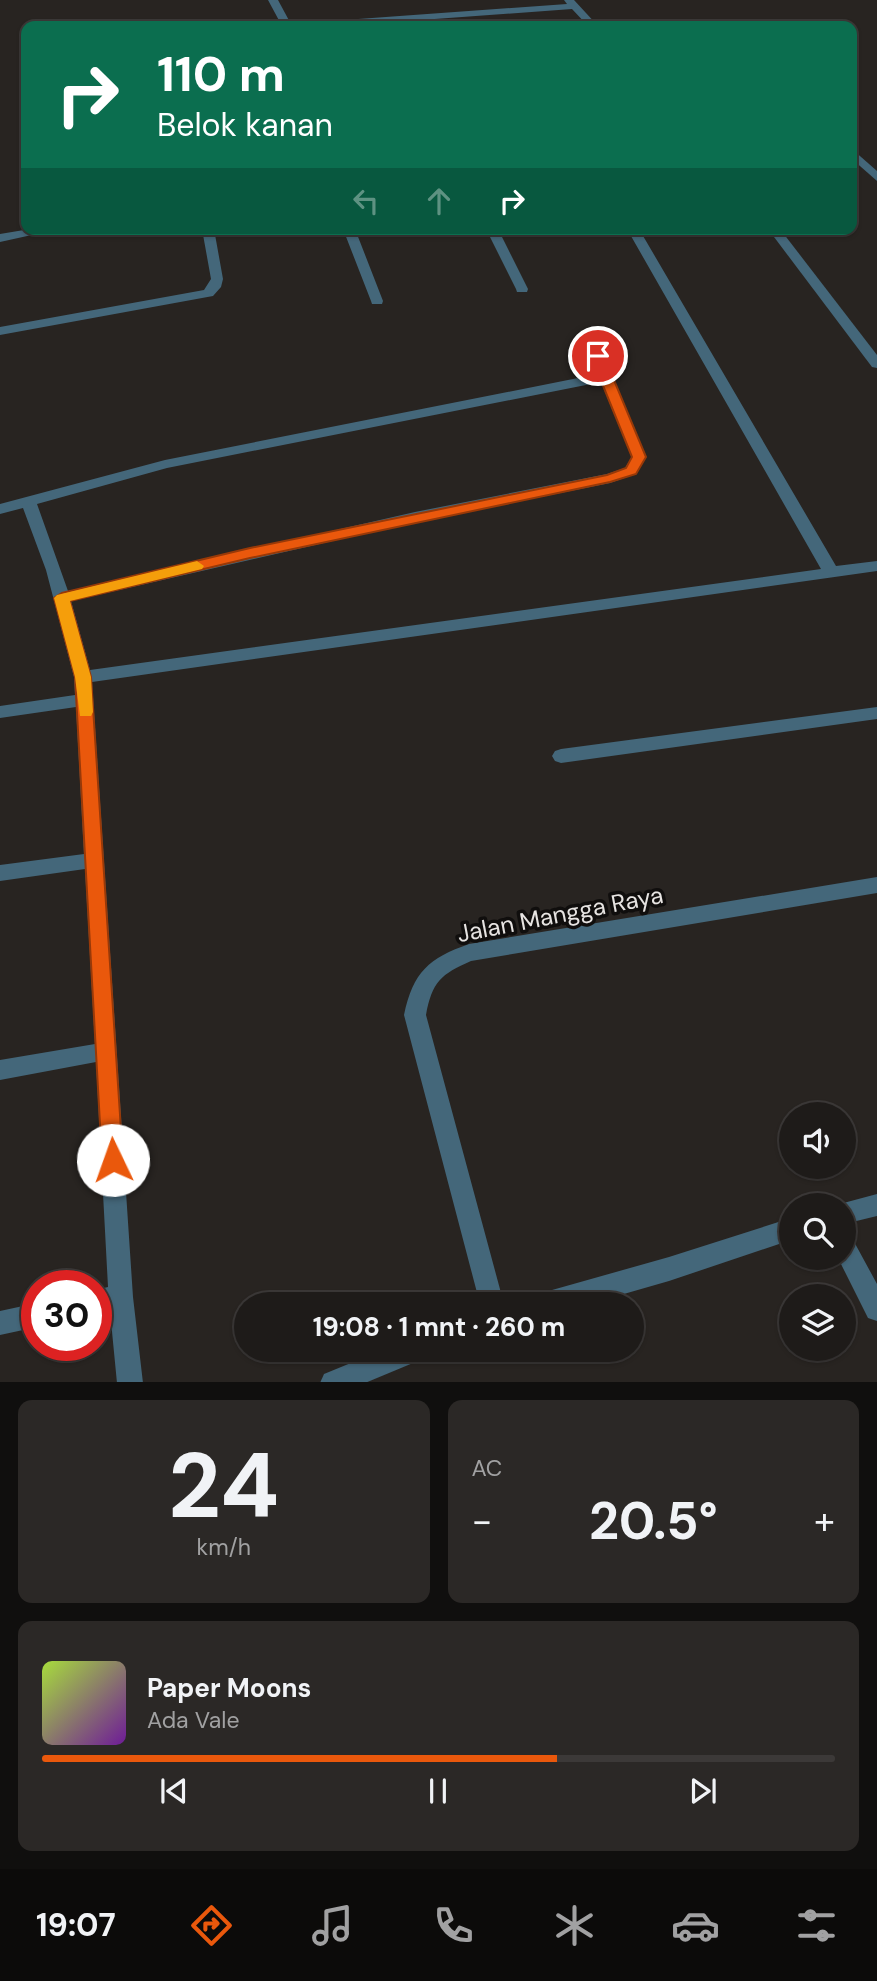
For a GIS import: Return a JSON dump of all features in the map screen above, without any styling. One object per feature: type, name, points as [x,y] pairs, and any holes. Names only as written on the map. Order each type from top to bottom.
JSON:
[{"type":"street","points":[[273,0],[285,21]]},
{"type":"street","points":[[361,21],[572,3],[588,21]]},
{"type":"street","points":[[857,155],[877,163]]},
{"type":"street","points":[[857,157],[877,178]]},
{"type":"street","points":[[0,238],[21,234]]},
{"type":"street","points":[[0,331],[208,293],[215,287],[217,279],[209,235]]},
{"type":"street","points":[[351,235],[377,301]]},
{"type":"street","points":[[495,235],[522,289]]},
{"type":"street","points":[[637,235],[832,573]]},
{"type":"street","points":[[779,235],[877,364]]},
{"type":"street","points":[[62,598],[250,553],[610,478],[631,471],[639,457],[589,336]]},
{"type":"street","points":[[0,509],[165,464],[606,377]]},
{"type":"street","points":[[28,501],[62,598],[83,677],[121,1297],[130,1382]]},
{"type":"street","points":[[83,677],[877,566]]},
{"type":"street","points":[[0,712],[85,700]]},
{"type":"street","points":[[561,756],[877,713]]},
{"type":"street","points":[[0,873],[94,860]]},
{"type":"street","name":"Jalan Mangga Raya","points":[[489,1292],[415,1015],[418,993],[426,976],[469,953],[877,885]]},
{"type":"street","points":[[0,1070],[106,1051]]},
{"type":"street","points":[[856,1210],[877,1205]]},
{"type":"street","points":[[588,1292],[779,1233]]},
{"type":"street","points":[[856,1270],[877,1309]]},
{"type":"street","points":[[112,1299],[121,1297]]},
{"type":"street","points":[[0,1323],[21,1318]]},
{"type":"street","points":[[333,1382],[383,1362]]},
{"type":"slow traffic","points":[[85,712],[83,677],[62,598],[197,566]]},
{"type":"route","points":[[113,1160],[83,677],[62,598],[250,553],[610,478],[631,471],[639,457],[598,356]]}]
